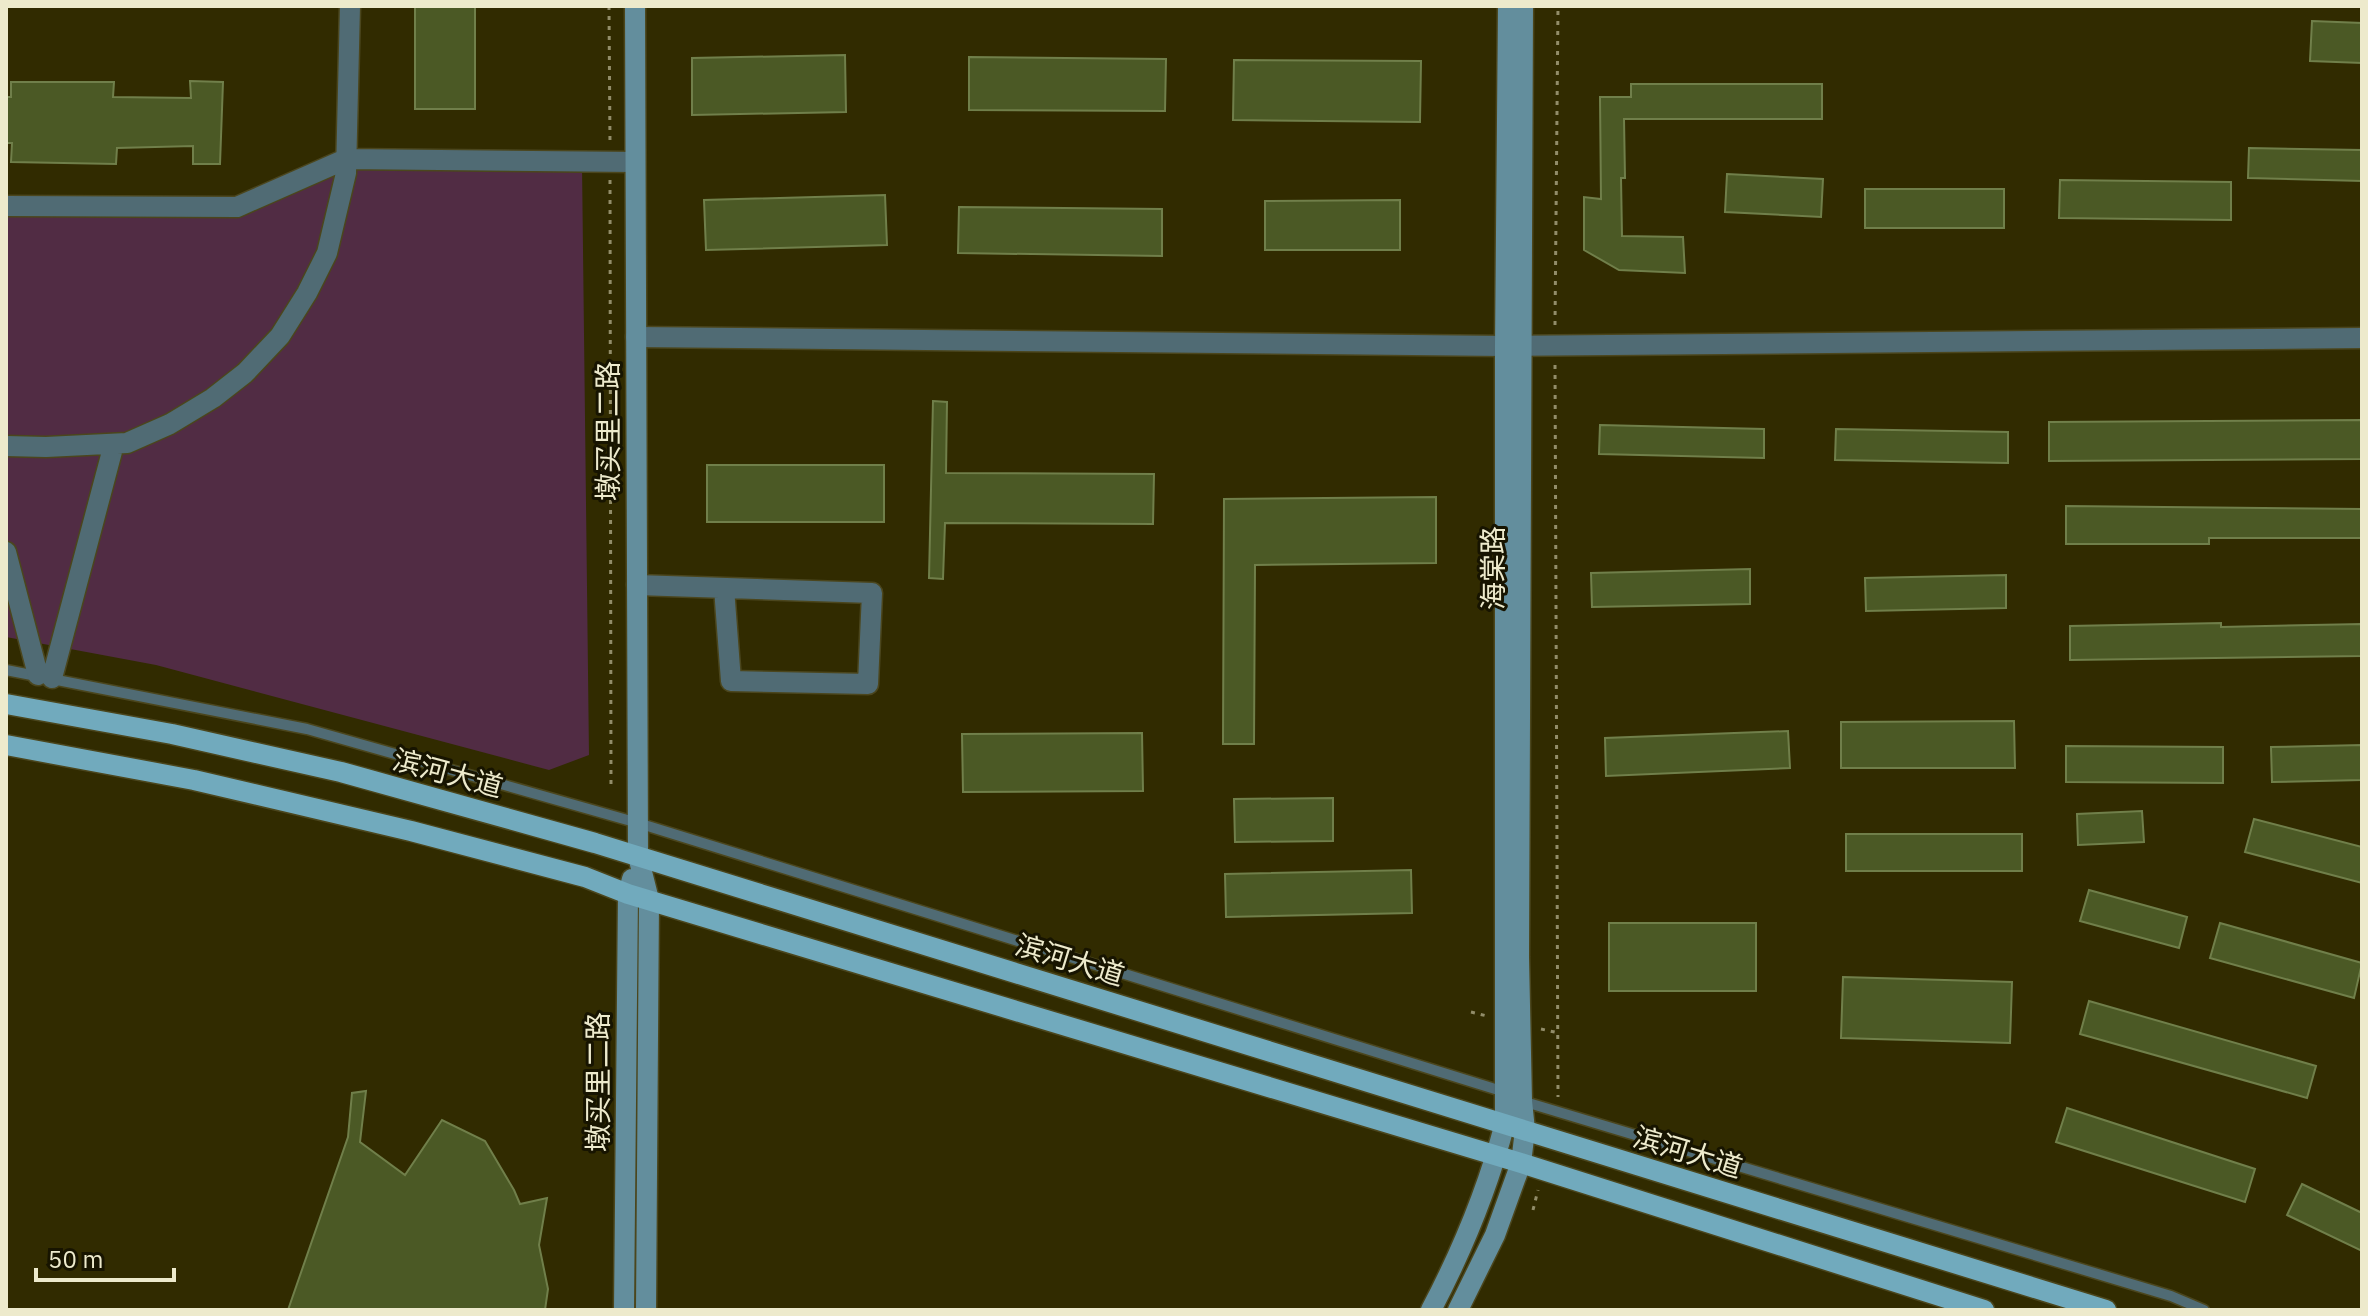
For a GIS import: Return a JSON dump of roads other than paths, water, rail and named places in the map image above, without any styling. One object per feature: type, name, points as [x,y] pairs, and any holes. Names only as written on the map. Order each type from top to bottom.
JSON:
[{"type":"main road","name":"滨河大道","points":[[6,704],[172,734],[341,772],[638,856],[2106,1310]]},
{"type":"main road","points":[[6,745],[194,780],[411,831],[585,877],[628,894],[1521,1163],[1984,1310]]},
{"type":"street","points":[[6,446],[127,443],[170,424],[213,398],[245,373],[280,336],[327,253],[346,173],[350,6]]},
{"type":"street","name":"墩买里二路","points":[[635,6],[638,856],[649,900],[646,1310]]},
{"type":"street","name":"海棠路","points":[[1431,1310],[1470,1228],[1496,1156],[1513,1096],[1519,941],[1508,6]]},
{"type":"street","name":"海棠路","points":[[1513,346],[1523,6]]},
{"type":"street","points":[[6,206],[237,207],[346,159],[634,162]]},
{"type":"street","points":[[636,337],[1513,346],[2362,338]]},
{"type":"street","points":[[45,677],[114,444]]},
{"type":"street","points":[[6,552],[45,677]]},
{"type":"street","points":[[637,585],[872,593],[868,684],[731,681],[724,588]]},
{"type":"street","name":"墩买里二路","points":[[624,1310],[628,894],[638,856]]},
{"type":"street","name":"海棠路","points":[[1458,1310],[1495,1235],[1521,1163],[1525,1130],[1513,1096]]},
{"type":"lane","points":[[6,670],[307,729],[638,823],[1558,1112],[2171,1296],[2204,1310]]}]
